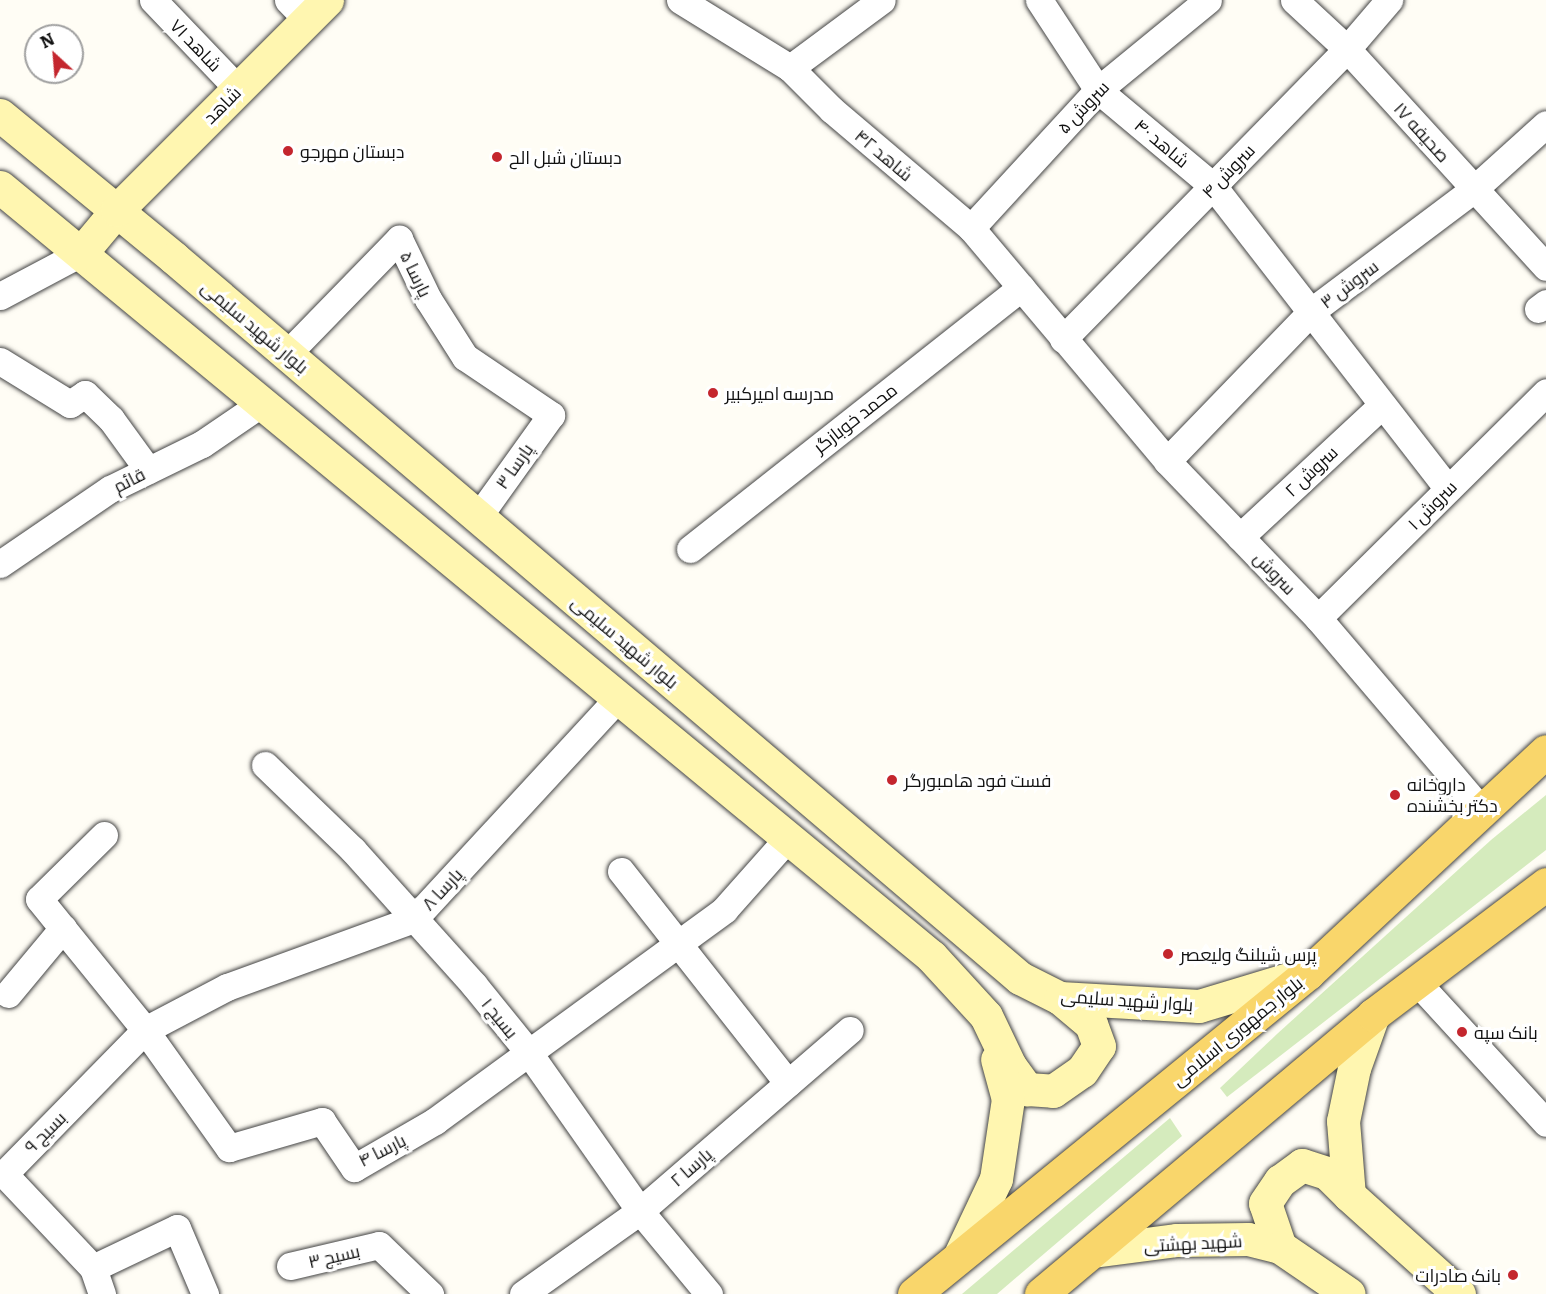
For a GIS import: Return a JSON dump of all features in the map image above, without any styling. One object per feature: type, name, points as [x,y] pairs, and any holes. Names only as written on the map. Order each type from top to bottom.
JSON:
[{"type":"main road","name":"شاهد","points":[[81,253],[117,210],[238,89],[308,7]]},
{"type":"main road","name":"بلوار شهید سلیمی","points":[[0,115],[117,210],[1020,978],[1060,998],[1199,1006],[1308,973]]},
{"type":"main road","points":[[0,187],[931,956],[986,1016],[1010,1066],[1027,1089],[1053,1091],[1082,1071],[1099,1046],[1092,1024],[1060,998]]},
{"type":"main road","name":"بلوار جمهوری اسلامی","points":[[914,1294],[1308,973],[1546,751]]},
{"type":"main road","points":[[1058,1289],[1093,1251],[1373,1015],[1546,884]]},
{"type":"main road","points":[[1349,1195],[1343,1121],[1354,1068],[1373,1015]]},
{"type":"main road","points":[[960,1255],[996,1179],[1008,1099],[986,1016]]},
{"type":"main road","points":[[1280,1247],[1265,1203],[1280,1181],[1302,1165],[1327,1173],[1459,1294]]},
{"type":"main road","name":"شهید بهشتی","points":[[1093,1251],[1177,1240],[1248,1239],[1280,1247],[1349,1294]]},
{"type":"street","name":"شاهد ۷۱","points":[[153,0],[238,89]]},
{"type":"street","name":"شاهد ۴۲","points":[[680,0],[790,68],[832,110],[971,228],[1063,339]]},
{"type":"street","points":[[790,68],[882,0]]},
{"type":"street","name":"شاهد ۴۰","points":[[1039,0],[1098,90],[1213,186],[1313,310],[1382,405],[1448,489]]},
{"type":"street","name":"سروش ۵","points":[[971,228],[1098,90],[1208,0]]},
{"type":"street","name":"صحیفه ۱۷","points":[[1294,0],[1347,49],[1473,190],[1546,267]]},
{"type":"street","name":"سروش ۴","points":[[1063,339],[1347,49],[1389,0]]},
{"type":"street","name":"سروش ۳","points":[[1167,461],[1313,310],[1473,190],[1544,129]]},
{"type":"street","name":"پارسا ۵","points":[[287,354],[399,239],[428,299],[465,357],[550,415]]},
{"type":"street","points":[[0,296],[81,253]]},
{"type":"street","name":"محمد خوبازگر","points":[[690,549],[1021,288]]},
{"type":"street","name":"سروش","points":[[1063,339],[1167,461],[1318,618],[1482,811]]},
{"type":"street","points":[[0,361],[70,404],[85,394],[111,419],[148,470]]},
{"type":"street","name":"سروش ۱","points":[[1318,618],[1546,392]]},
{"type":"street","name":"قائم","points":[[0,564],[64,518],[148,470],[202,444],[262,403]]},
{"type":"street","name":"سروش ۲","points":[[1240,537],[1382,405]]},
{"type":"street","name":"پارسا ۳","points":[[478,517],[550,415]]},
{"type":"street","name":"پارسا ۸","points":[[145,1030],[227,987],[414,919],[618,698]]},
{"type":"street","name":"بسیج ۱","points":[[265,765],[353,850],[529,1053],[640,1211],[709,1294]]},
{"type":"street","name":"پارسا ۴","points":[[104,835],[39,899],[145,1030],[229,1148],[322,1121],[354,1168],[435,1121],[724,910],[788,838]]},
{"type":"street","points":[[621,871],[788,1083]]},
{"type":"street","points":[[8,994],[63,928]]},
{"type":"street","points":[[1417,982],[1542,1110]]},
{"type":"street","name":"بسیج ۹","points":[[95,1285],[4,1174],[145,1030]]},
{"type":"street","name":"پارسا ۲","points":[[523,1294],[640,1211],[850,1030]]},
{"type":"street","points":[[95,1285],[177,1228],[205,1294]]},
{"type":"street","name":"بسیج ۳","points":[[290,1266],[379,1245],[430,1294]]},
{"type":"green space","points":[[1546,795],[1546,850],[1227,1097],[1220,1088],[1277,1034],[1491,840]]},
{"type":"green space","points":[[1170,1118],[1182,1136],[997,1294],[962,1294]]},
{"type":"place","name":"دبستان مهرجو","points":[[288,151]]},
{"type":"place","name":"دبستان شبل الح","points":[[497,157]]},
{"type":"place","name":"مدرسه امیرکبیر","points":[[713,393]]},
{"type":"place","name":"فست فود هامبورگر","points":[[892,780]]},
{"type":"place","name":"داروخانه دکتر بخشنده","points":[[1395,795]]},
{"type":"place","name":"پرس شیلنگ ولیعصر","points":[[1168,954]]},
{"type":"place","name":"بانک سپه","points":[[1462,1032]]},
{"type":"place","name":"بانک صادرات","points":[[1513,1275]]}]
